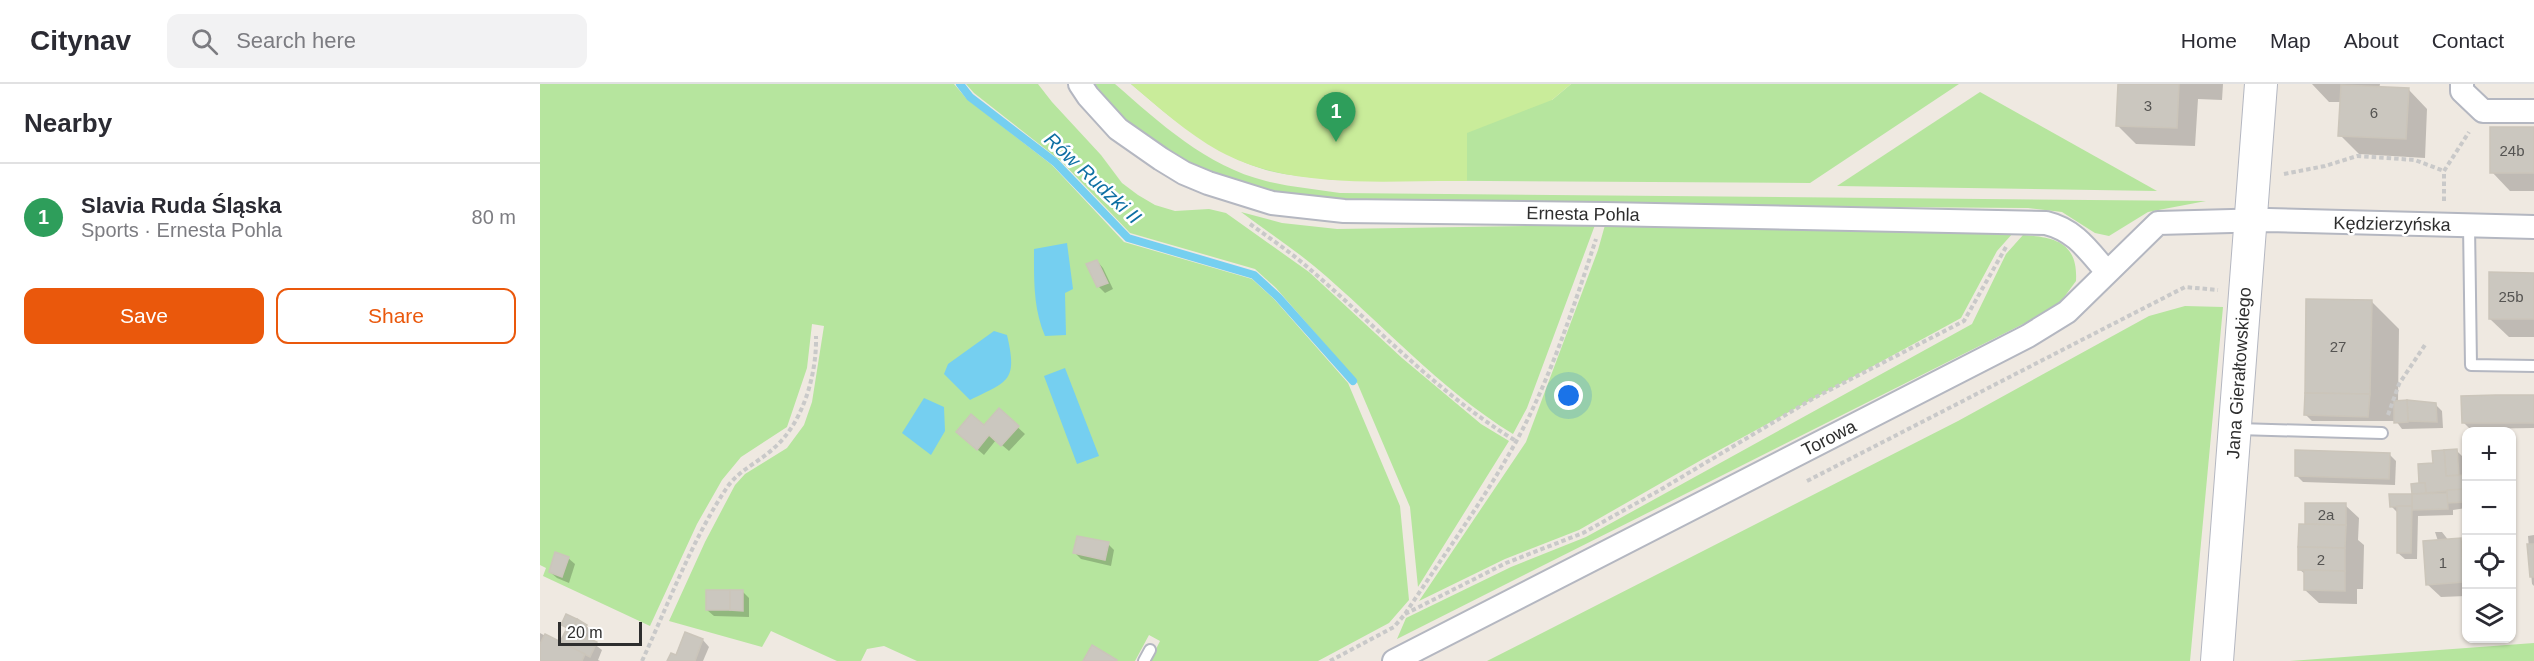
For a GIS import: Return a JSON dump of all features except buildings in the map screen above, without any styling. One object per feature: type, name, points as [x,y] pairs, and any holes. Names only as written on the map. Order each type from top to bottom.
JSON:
[{"type":"street","name":"Ernesta Pohla","points":[[1080,84],[1104,115],[1136,142],[1184,173],[1234,193],[1272,203],[1344,211],[2027,222],[2064,228],[2087,248],[2107,272]]},
{"type":"street","name":"Jana Gierałtowskiego","points":[[2217,661],[2261,84]]},
{"type":"street","points":[[2462,84],[2462,91],[2483,111],[2534,111]]},
{"type":"street","name":"Kędzierzyńska","points":[[2250,220],[2534,227]]},
{"type":"street","name":"Torowa","points":[[1394,661],[2028,336],[2067,312],[2158,223],[2250,220]]},
{"type":"lane","points":[[2469,225],[2471,365],[2534,366]]},
{"type":"lane","points":[[2235,429],[2382,433]]},
{"type":"lane","points":[[1144,661],[1150,650]]},
{"type":"path","points":[[2444,225],[2444,171],[2483,111]]},
{"type":"path","points":[[2254,173],[2283,175],[2357,156],[2415,160],[2444,171]]},
{"type":"path","points":[[1234,193],[1233,212],[1310,269],[1447,393],[1481,420],[1516,441]]},
{"type":"path","points":[[1330,661],[1394,627],[1406,614],[1516,441],[1550,367],[1605,214]]},
{"type":"path","points":[[1406,614],[1506,563],[1582,533],[1660,490],[1815,398],[1964,321],[2003,251],[2027,222]]},
{"type":"path","points":[[1806,482],[2185,287],[2229,292]]},
{"type":"path","points":[[642,661],[701,534],[726,489],[739,472],[772,450],[792,429],[807,391],[816,336]]},
{"type":"path","points":[[2382,433],[2399,384],[2425,345]]},
{"type":"green space","points":[[540,84],[954,84],[966,98],[1052,165],[1124,242],[1252,279],[1274,299],[1348,383],[1400,506],[1409,600],[1389,623],[1318,661],[1150,661],[1160,641],[1149,635],[1135,661],[917,661],[884,646],[867,649],[861,661],[837,661],[771,631],[762,647],[669,621],[705,542],[735,485],[745,474],[787,448],[804,425],[812,402],[824,326],[812,324],[807,368],[787,427],[741,457],[722,480],[697,524],[650,626],[543,576],[546,568],[540,565]]},
{"type":"green space","points":[[966,84],[1038,84],[1101,155],[1122,183],[1155,205],[1175,211],[1209,209],[1226,213],[1309,272],[1402,358],[1481,424],[1509,441],[1418,587],[1410,507],[1356,380],[1276,288],[1255,269],[1130,233],[1062,162],[974,93]]},
{"type":"green space","points":[[1095,84],[1115,84],[1185,142],[1223,165],[1266,181],[1340,193],[2206,201],[2148,212],[2109,236],[2095,233],[2062,212],[2028,208],[1342,203],[1265,193],[1209,173],[1166,150],[1146,136],[1110,103]]},
{"type":"green space","points":[[1131,84],[1552,100],[1571,84],[1959,84],[1810,183],[1334,180],[1291,175],[1266,170],[1228,155],[1194,134]]},
{"type":"green space","points":[[1131,84],[1571,84],[1552,100],[1467,133],[1467,181],[1372,182],[1309,178],[1248,164],[1219,151],[1196,136]]},
{"type":"green space","points":[[1980,92],[2157,191],[1837,186]]},
{"type":"green space","points":[[1241,212],[1282,223],[1337,229],[1595,225],[1527,408],[1513,434],[1460,396],[1410,354],[1314,266]]},
{"type":"green space","points":[[1605,225],[2013,233],[1997,251],[1961,318],[1703,459],[1579,530],[1505,559],[1419,601],[1526,442],[1598,250]]},
{"type":"green space","points":[[2023,235],[2055,240],[2069,250],[2073,258],[2076,281],[2062,300],[2047,312],[1397,639],[1406,618],[1511,567],[1586,537],[1972,324],[2006,254]]},
{"type":"green space","points":[[2185,306],[2223,307],[2190,661],[1487,661],[1958,421],[2149,316]]},
{"type":"green space","points":[[2534,643],[2534,661],[2290,661]]},
{"type":"water","points":[[1067,243],[1073,289],[1065,293],[1066,335],[1045,336],[1036,304],[1034,249]]},
{"type":"water","points":[[994,331],[1007,335],[1010,371],[1001,383],[970,400],[944,374],[948,364]]},
{"type":"water","points":[[1065,368],[1099,456],[1077,464],[1044,376]]},
{"type":"water","points":[[924,398],[944,407],[945,431],[931,455],[902,433]]},
{"type":"waterway","name":"Rów Rudzki II","points":[[960,84],[970,97],[1055,162],[1128,238],[1254,275],[1278,297],[1353,381]]},
{"type":"place","name":"Slavia Ruda Śląska","points":[[1336,142]]}]
